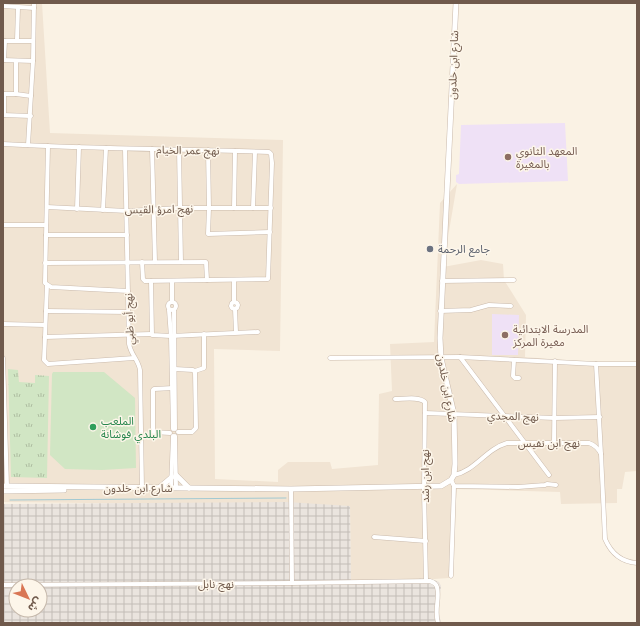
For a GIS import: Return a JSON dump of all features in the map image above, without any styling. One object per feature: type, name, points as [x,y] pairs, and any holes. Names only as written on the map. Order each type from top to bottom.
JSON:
[{"type":"street","name":"شارع ابن خلدون","points":[[3,491],[7,488],[291,489],[425,485],[441,486],[452,477],[455,464],[454,414],[441,358],[440,311],[449,174],[456,3]]},
{"type":"street","points":[[5,5],[18,8],[34,6],[31,116],[28,145]]},
{"type":"street","points":[[17,40],[18,8]]},
{"type":"street","points":[[33,41],[4,41],[4,60],[33,61]]},
{"type":"street","points":[[16,61],[16,94]]},
{"type":"street","points":[[31,96],[4,94],[3,116],[31,116]]},
{"type":"street","name":"نهج عمر الخيام","points":[[3,144],[125,149],[269,152],[272,156],[268,279],[234,280]]},
{"type":"street","points":[[48,146],[45,280],[49,286],[45,325],[44,360],[48,364],[134,358]]},
{"type":"street","points":[[77,209],[79,147]]},
{"type":"street","points":[[103,210],[106,148]]},
{"type":"street","name":"نهج أبو ظبي","points":[[125,149],[129,335],[130,350],[139,365],[140,370],[142,488]]},
{"type":"street","points":[[152,149],[154,262]]},
{"type":"street","points":[[179,149],[181,262]]},
{"type":"street","points":[[208,150],[208,234],[270,232]]},
{"type":"street","points":[[234,208],[235,151]]},
{"type":"street","points":[[253,208],[255,152]]},
{"type":"street","name":"نهج امرؤ القيس","points":[[46,207],[127,211],[180,208],[271,208]]},
{"type":"street","points":[[3,225],[46,225]]},
{"type":"street","points":[[46,235],[127,234]]},
{"type":"street","points":[[142,262],[143,280],[234,280],[234,302],[231,306],[234,309],[236,332]]},
{"type":"street","points":[[45,263],[206,262],[207,280]]},
{"type":"street","points":[[442,281],[514,280]]},
{"type":"street","points":[[151,281],[152,334]]},
{"type":"street","points":[[172,281],[172,302],[168,306],[172,310],[175,369],[174,388]]},
{"type":"street","points":[[49,286],[128,291]]},
{"type":"street","points":[[440,311],[471,310],[489,305],[511,306]]},
{"type":"street","points":[[46,311],[128,312]]},
{"type":"street","points":[[3,324],[45,325]]},
{"type":"street","points":[[45,336],[173,335],[258,332]]},
{"type":"street","points":[[175,369],[195,371],[204,368],[204,334]]},
{"type":"street","points":[[173,335],[173,488]]},
{"type":"street","points":[[460,357],[549,475]]},
{"type":"street","points":[[330,358],[460,357],[596,364],[637,364]]},
{"type":"street","points":[[3,358],[7,488],[3,497]]},
{"type":"street","points":[[514,360],[513,376],[515,378],[519,378]]},
{"type":"street","points":[[554,442],[555,361]]},
{"type":"street","points":[[596,364],[600,418],[605,539],[608,547],[614,555],[629,562],[637,563]]},
{"type":"street","points":[[174,388],[153,390],[153,432],[192,432],[196,428],[195,371]]},
{"type":"street","points":[[395,399],[423,400],[425,402],[426,413]]},
{"type":"street","name":"نهج المجدي","points":[[426,413],[555,418],[600,418]]},
{"type":"street","name":"نهج ابن رشد","points":[[426,413],[425,485],[428,581]]},
{"type":"street","name":"نهج ابن نفيس","points":[[452,477],[465,471],[496,447],[507,443],[589,443],[597,447],[601,454]]},
{"type":"street","points":[[159,488],[174,476]]},
{"type":"street","points":[[174,476],[189,488]]},
{"type":"street","points":[[451,576],[454,486],[452,477]]},
{"type":"street","points":[[454,486],[518,487],[547,484],[556,485]]},
{"type":"street","points":[[291,489],[292,583]]},
{"type":"street","points":[[374,537],[426,541]]},
{"type":"street","points":[[428,581],[435,583],[437,587],[436,610],[438,623]]},
{"type":"street","name":"نهج نابل","points":[[3,586],[428,581]]},
{"type":"shaded area","points":[[3,3],[42,3],[50,133],[283,140],[280,351],[214,349],[215,479],[278,482],[278,470],[288,462],[330,462],[332,469],[378,465],[379,394],[392,391],[390,344],[434,342],[440,203],[457,184],[443,267],[481,260],[503,264],[504,280],[526,315],[525,357],[637,366],[637,471],[625,472],[622,489],[617,489],[617,503],[561,504],[560,492],[457,489],[449,578],[351,584],[350,506],[3,502]]},
{"type":"shaded area","points":[[565,123],[568,181],[459,184],[456,182],[456,175],[459,174],[461,125]]},
{"type":"shaded area","name":"المدرسة الابتدائية مغيرة المركز","points":[[492,314],[519,315],[518,355],[492,355]]},
{"type":"shaded area","points":[[287,502],[350,506],[351,583],[377,583],[427,578],[439,582],[441,586],[438,610],[441,623],[3,623],[3,504]]},
{"type":"green space","points":[[8,369],[18,370],[19,382],[35,383],[35,375],[49,376],[47,478],[11,477]]},
{"type":"green space","name":"الملعب البلدي فوشانة","points":[[53,372],[104,372],[135,398],[136,468],[102,470],[65,469],[50,455]]},
{"type":"waterway","points":[[10,500],[286,498]]},
{"type":"place","name":"المعهد الثانوي بالمغيرة","points":[[508,157]]},
{"type":"place","name":"جامع الرحمة","points":[[430,249]]},
{"type":"place","name":"المدرسة الابتدائية مغيرة المركز","points":[[505,335]]},
{"type":"place","name":"الملعب البلدي فوشانة","points":[[93,427]]}]
